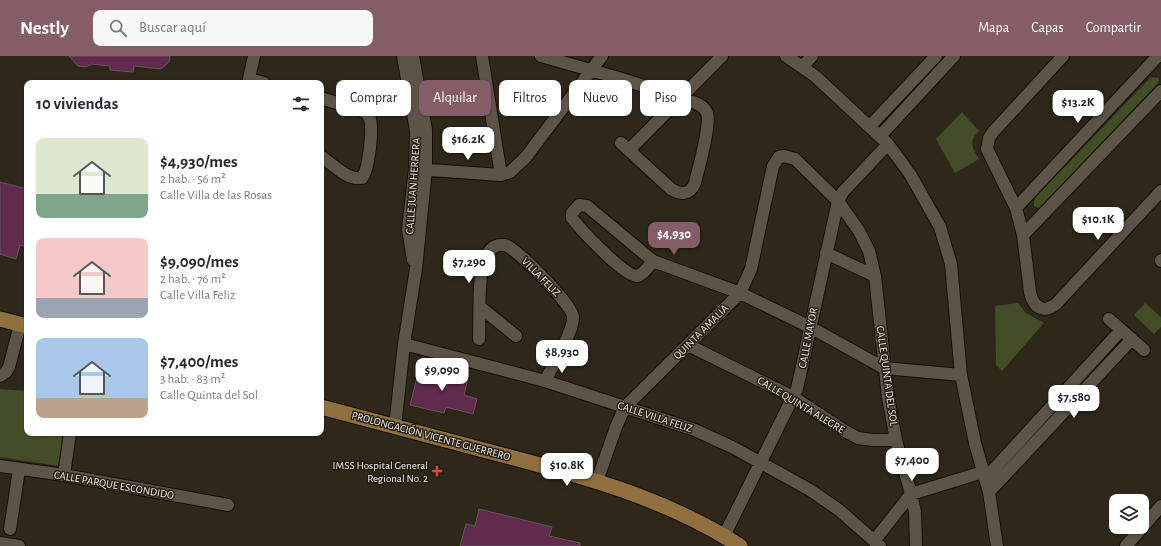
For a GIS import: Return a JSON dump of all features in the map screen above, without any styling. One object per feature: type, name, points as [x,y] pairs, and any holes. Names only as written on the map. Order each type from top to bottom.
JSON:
[{"type":"main road","points":[[0,319],[23,326]]},
{"type":"main road","name":"PROLONGACIÓN VICENTE GUERRERO","points":[[324,408],[597,481],[657,502],[724,536],[740,546]]},
{"type":"street","points":[[249,80],[254,56]]},
{"type":"street","name":"CALLE JUAN HERRERA","points":[[403,56],[416,131],[420,169]]},
{"type":"street","name":"CALLE JUAN HERRERA","points":[[395,427],[404,344],[416,269],[420,169],[426,125],[413,56]]},
{"type":"street","points":[[482,56],[501,175]]},
{"type":"street","points":[[541,56],[640,85]]},
{"type":"street","points":[[420,169],[501,175],[510,172],[526,156],[602,56]]},
{"type":"street","points":[[691,87],[722,56]]},
{"type":"street","points":[[786,56],[803,66],[884,140],[899,158],[918,187],[940,227],[951,264],[961,376],[975,443],[989,492],[997,546]]},
{"type":"street","points":[[803,66],[812,56]]},
{"type":"street","points":[[870,126],[936,56]]},
{"type":"street","name":"CALLE MAYOR","points":[[724,536],[800,381],[810,327],[838,201],[843,192],[884,140],[954,56]]},
{"type":"street","points":[[1063,56],[993,132],[987,144],[988,154],[1016,208],[1023,235],[1032,299],[1040,308],[1051,308],[1161,191]]},
{"type":"street","points":[[1016,208],[1157,62]]},
{"type":"street","points":[[1023,235],[1161,91]]},
{"type":"street","points":[[680,98],[700,105],[707,112],[708,123],[695,183],[691,191],[679,193],[671,189],[625,146],[680,98]]},
{"type":"street","points":[[324,99],[361,110],[368,115],[371,124],[367,169],[362,178],[357,179],[346,174],[324,158]]},
{"type":"street","name":"CALLE QUINTA DEL SOL","points":[[773,166],[779,157],[784,156],[795,159],[838,201],[859,231],[869,251],[875,276],[884,368],[896,440],[915,512],[916,546]]},
{"type":"street","name":"QUINTA AMALIA","points":[[597,481],[616,427],[625,407],[740,293],[751,269],[773,166]]},
{"type":"street","points":[[653,261],[639,276],[628,273],[595,243],[574,221],[571,216],[573,211],[579,205],[587,206],[653,261],[740,293],[810,327],[884,368],[961,376]]},
{"type":"street","name":"VILLA FELIZ","points":[[479,339],[484,262],[490,250],[497,245],[504,245],[514,250],[568,304],[574,316],[565,341],[545,381]]},
{"type":"street","points":[[826,253],[875,276]]},
{"type":"street","points":[[480,307],[516,336]]},
{"type":"street","points":[[1109,319],[1144,350]]},
{"type":"street","points":[[0,376],[6,372],[9,367],[23,326]]},
{"type":"street","points":[[877,543],[911,494],[984,476],[1121,330]]},
{"type":"street","points":[[989,492],[1132,339]]},
{"type":"street","name":"CALLE VILLA FELIZ","points":[[404,344],[545,381],[695,430],[761,462],[810,490],[839,510],[877,543]]},
{"type":"street","name":"CALLE QUINTA ALEGRE","points":[[688,345],[793,397],[845,432],[858,438],[872,440],[896,440]]},
{"type":"street","points":[[64,475],[70,436]]},
{"type":"street","name":"CALLE PARQUE ESCONDIDO","points":[[0,466],[19,470],[64,475],[228,505]]},
{"type":"street","points":[[10,529],[19,470]]},
{"type":"street","points":[[1126,546],[1161,506]]},
{"type":"street","points":[[5,544],[19,546]]},
{"type":"green space","points":[[1151,77],[1159,78],[1158,83],[1039,208],[1034,206],[1034,199]]},
{"type":"green space","points":[[962,112],[979,131],[973,139],[972,145],[979,159],[955,173],[936,139]]},
{"type":"green space","points":[[1018,303],[1026,313],[1044,323],[1002,371],[996,365],[995,306]]},
{"type":"green space","points":[[1145,303],[1161,317],[1161,327],[1154,334],[1134,315]]},
{"type":"green space","points":[[0,389],[24,391],[24,436],[63,436],[58,466],[0,457]]},
{"type":"building","points":[[69,56],[170,56],[169,62],[161,69],[134,66],[133,72],[110,70],[110,66],[91,64],[86,67],[78,66]]},
{"type":"building","points":[[0,182],[24,188],[24,246],[20,245],[16,259],[0,254]]},
{"type":"building","points":[[420,366],[468,378],[464,395],[477,399],[473,414],[446,407],[444,413],[410,405]]},
{"type":"building","points":[[479,509],[552,527],[549,536],[580,543],[580,546],[460,546],[466,524],[475,526]]},
{"type":"place","name":"IMSS Hospital General Regional No. 2","points":[[437,471]]}]
